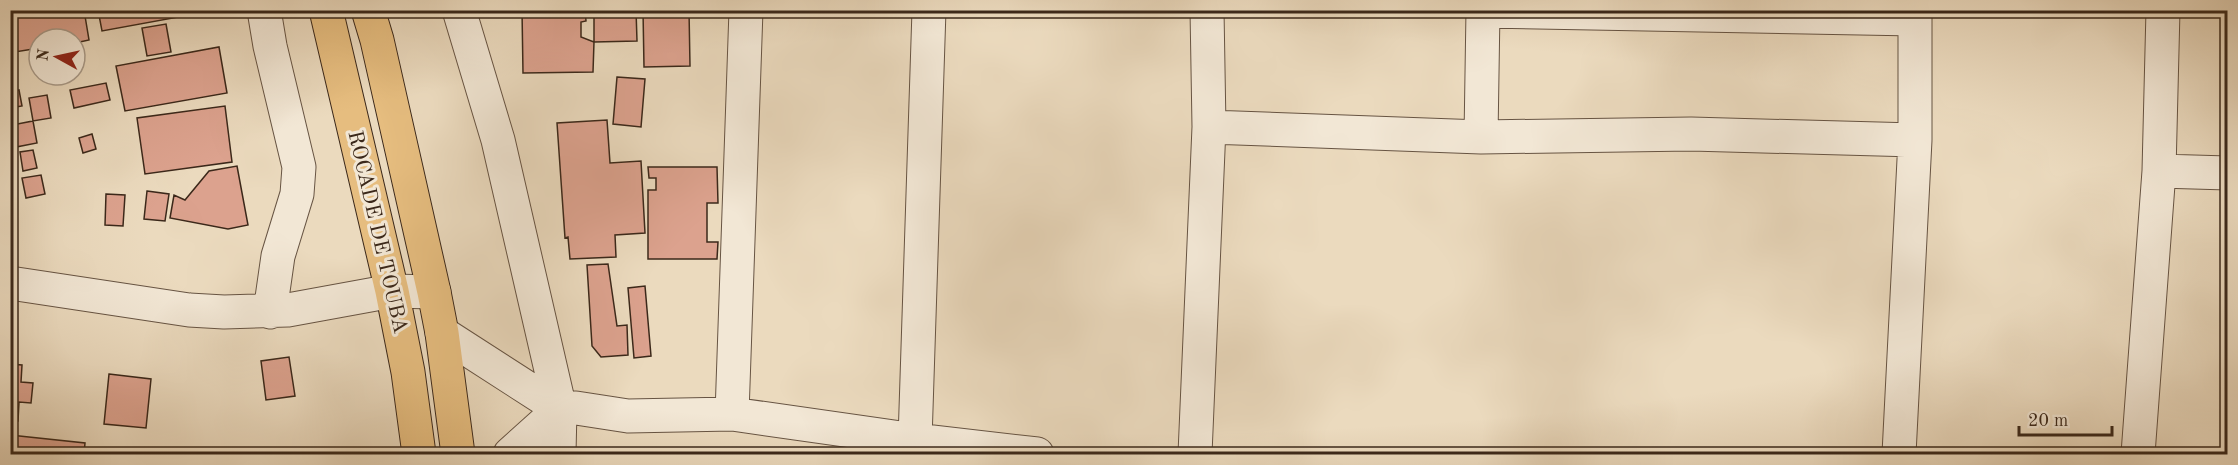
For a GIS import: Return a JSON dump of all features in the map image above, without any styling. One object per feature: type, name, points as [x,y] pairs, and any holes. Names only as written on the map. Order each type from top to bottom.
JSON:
[{"type":"main road","name":"ROCADE DE TOUBA","points":[[326,10],[392,291],[408,372],[419,454]]},
{"type":"main road","name":"ROCADE DE TOUBA","points":[[368,10],[377,40],[434,292],[442,333],[458,454]]},
{"type":"street","points":[[264,10],[270,46],[299,167],[297,194],[278,256],[270,312]]},
{"type":"street","points":[[459,10],[498,140],[560,409],[559,454]]},
{"type":"street","points":[[732,414],[746,10]]},
{"type":"street","points":[[915,440],[929,10]]},
{"type":"street","points":[[1195,454],[1209,127],[1207,10]]},
{"type":"street","points":[[2138,454],[2159,171],[2163,10]]},
{"type":"street","points":[[1480,137],[1483,11],[1915,15],[1915,140],[1899,454]]},
{"type":"street","points":[[1209,127],[1480,137],[1692,134],[1915,140]]},
{"type":"street","points":[[2159,171],[2228,173]]},
{"type":"street","points":[[10,284],[189,310],[270,312],[310,307],[392,291],[434,292]]},
{"type":"street","points":[[442,333],[560,409],[576,408],[628,416],[732,414],[915,440],[1037,454]]},
{"type":"street","points":[[510,454],[560,409]]},
{"type":"building","points":[[10,10],[84,10],[87,27],[27,27],[27,50],[15,52]]},
{"type":"building","points":[[98,10],[194,10],[195,14],[102,31]]},
{"type":"building","points":[[522,10],[585,10],[586,21],[581,22],[581,37],[594,42],[593,72],[523,73]]},
{"type":"building","points":[[594,10],[636,10],[637,41],[594,42]]},
{"type":"building","points":[[643,10],[689,10],[690,66],[644,67]]},
{"type":"building","points":[[166,24],[171,52],[147,56],[142,28]]},
{"type":"building","points":[[219,47],[227,93],[125,111],[116,66]]},
{"type":"building","points":[[617,77],[645,79],[641,127],[613,124]]},
{"type":"building","points":[[106,83],[110,100],[74,108],[70,90]]},
{"type":"building","points":[[19,90],[22,106],[10,108],[10,92]]},
{"type":"building","points":[[47,95],[51,118],[33,121],[29,98]]},
{"type":"building","points":[[225,106],[232,162],[145,174],[137,118]]},
{"type":"building","points":[[607,120],[610,163],[641,161],[645,233],[615,235],[616,257],[570,259],[568,237],[565,238],[557,123]]},
{"type":"building","points":[[33,121],[37,143],[16,147],[12,125]]},
{"type":"building","points":[[92,134],[96,149],[83,153],[79,138]]},
{"type":"building","points":[[33,150],[37,168],[23,171],[20,152]]},
{"type":"building","points":[[237,166],[248,225],[228,229],[170,218],[174,195],[185,200],[209,171]]},
{"type":"building","points":[[648,167],[717,167],[718,203],[707,203],[707,242],[718,242],[717,259],[648,259],[648,190],[656,190],[656,178],[649,178]]},
{"type":"building","points":[[41,175],[45,194],[26,198],[22,178]]},
{"type":"building","points":[[147,191],[169,194],[165,221],[144,219]]},
{"type":"building","points":[[106,194],[125,195],[123,226],[105,225]]},
{"type":"building","points":[[608,264],[617,326],[627,325],[628,355],[601,357],[592,346],[587,265]]},
{"type":"building","points":[[645,286],[651,356],[634,358],[628,288]]},
{"type":"building","points":[[289,357],[295,396],[266,400],[261,361]]},
{"type":"building","points":[[10,364],[22,365],[21,382],[33,383],[31,403],[19,402],[18,421],[10,421]]},
{"type":"building","points":[[109,374],[151,379],[146,428],[104,424]]},
{"type":"building","points":[[10,435],[85,443],[84,454],[10,454]]}]
